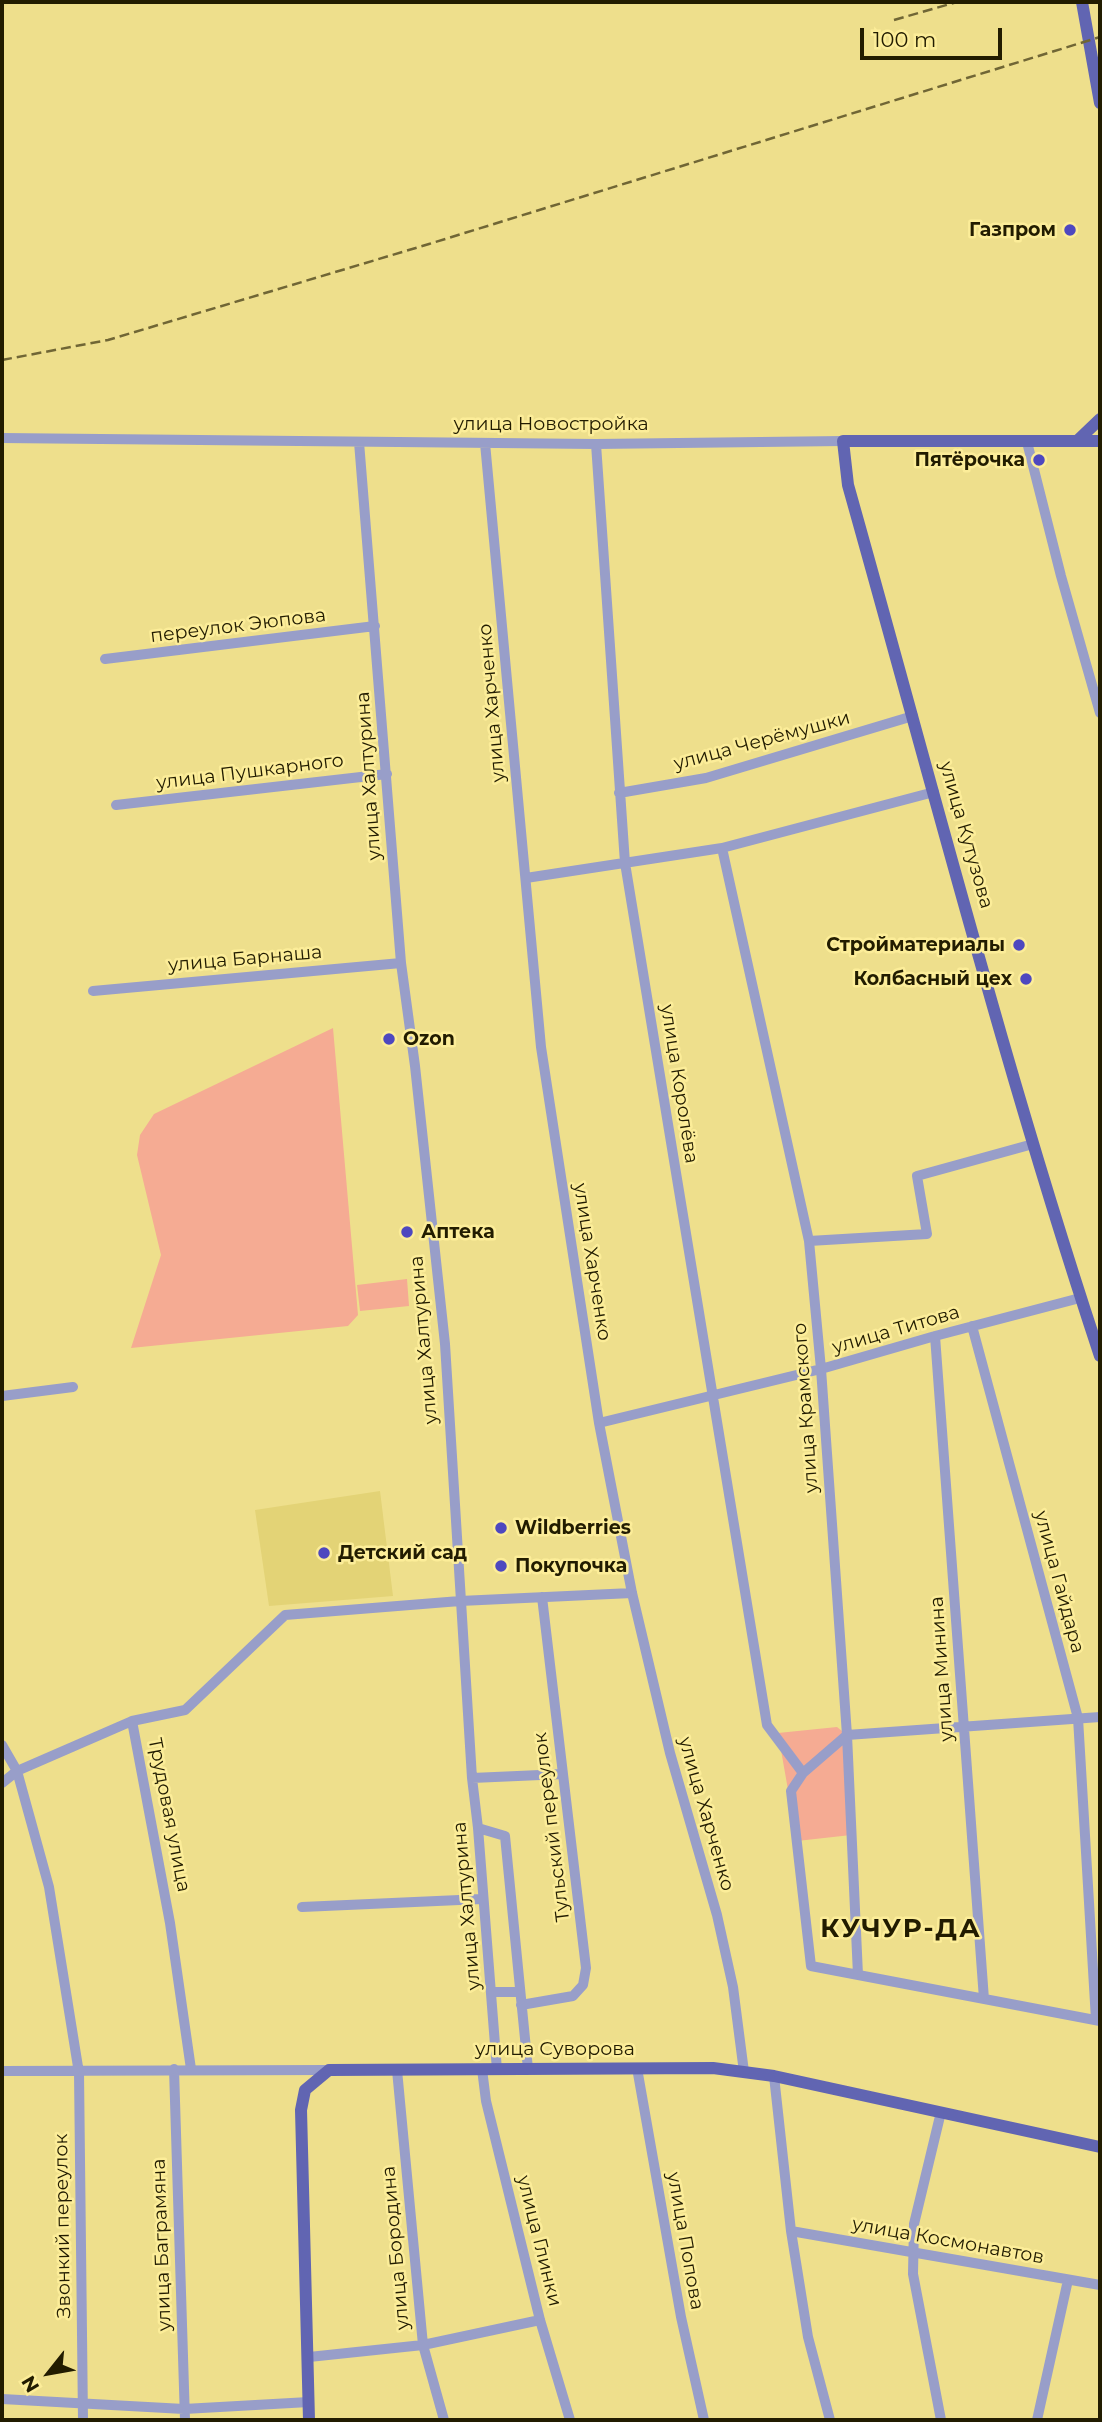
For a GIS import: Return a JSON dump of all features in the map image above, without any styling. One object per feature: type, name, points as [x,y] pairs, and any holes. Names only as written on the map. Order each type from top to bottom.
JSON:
[{"type":"main road","points":[[1082,2],[1100,103]]},
{"type":"main road","points":[[1077,441],[1100,419]]},
{"type":"main road","name":"улица Новостройка","points":[[844,441],[1100,442]]},
{"type":"main road","name":"улица Кутузова","points":[[844,441],[848,485],[1033,1144],[1100,1356]]},
{"type":"main road","name":"улица Суворова","points":[[329,2070],[713,2068],[774,2076],[1100,2147]]},
{"type":"main road","points":[[309,2420],[300,2110],[306,2090],[329,2070]]},
{"type":"street","name":"улица Новостройка","points":[[2,438],[596,444],[844,441]]},
{"type":"street","name":"улица Халтурина","points":[[359,442],[401,963],[445,1344],[472,1778],[497,2070]]},
{"type":"street","points":[[1027,442],[1100,713]]},
{"type":"street","name":"улица Харченко","points":[[485,443],[541,1047],[599,1423],[632,1593],[682,1801],[717,1915],[733,1987],[744,2072]]},
{"type":"street","name":"улица Королёва","points":[[596,444],[625,863],[767,1725],[803,1773]]},
{"type":"street","name":"переулок Эюпова","points":[[105,659],[374,626]]},
{"type":"street","name":"улица Черёмушки","points":[[619,793],[706,778],[913,716]]},
{"type":"street","name":"улица Пушкарного","points":[[116,805],[387,774]]},
{"type":"street","points":[[526,878],[722,848],[934,792]]},
{"type":"street","name":"улица Крамского","points":[[722,848],[809,1241],[821,1369],[847,1735],[858,1975]]},
{"type":"street","name":"улица Барнаша","points":[[93,991],[401,963]]},
{"type":"street","points":[[809,1241],[928,1234],[917,1176],[1033,1144]]},
{"type":"street","name":"улица Титова","points":[[599,1423],[821,1369],[1080,1298]]},
{"type":"street","name":"улица Гайдара","points":[[972,1326],[1078,1718],[1098,2020]]},
{"type":"street","name":"улица Минина","points":[[935,1336],[984,1999]]},
{"type":"street","points":[[2,1396],[73,1387]]},
{"type":"street","points":[[132,1721],[186,1710],[285,1615],[460,1601],[632,1593]]},
{"type":"street","name":"Тульский переулок","points":[[521,2005],[573,1996],[583,1985],[586,1968],[542,1597]]},
{"type":"street","points":[[1098,2020],[811,1966],[791,1791],[803,1773],[847,1735],[1100,1717]]},
{"type":"street","name":"Трудовая улица","points":[[2,1783],[18,1771],[132,1721],[170,1923],[191,2069]]},
{"type":"street","points":[[2,1745],[18,1771]]},
{"type":"street","name":"Звонкий переулок","points":[[18,1771],[48,1887],[79,2073],[83,2420]]},
{"type":"street","points":[[472,1778],[563,1774]]},
{"type":"street","points":[[478,1828],[505,1836],[528,2069]]},
{"type":"street","points":[[302,1907],[482,1899]]},
{"type":"street","points":[[492,1992],[519,1992]]},
{"type":"street","name":"улица Попова","points":[[637,2068],[681,2317],[704,2420]]},
{"type":"street","name":"улица Суворова","points":[[2,2071],[79,2073],[174,2069],[329,2070]]},
{"type":"street","name":"улица Баграмяна","points":[[174,2069],[184,2420]]},
{"type":"street","name":"улица Глинки","points":[[482,2069],[485,2101],[540,2320],[570,2420]]},
{"type":"street","name":"улица Бородина","points":[[397,2070],[423,2346],[444,2420]]},
{"type":"street","points":[[774,2076],[791,2231],[808,2337],[830,2420]]},
{"type":"street","points":[[941,2112],[914,2224],[913,2253],[913,2274],[941,2420]]},
{"type":"street","name":"улица Космонавтов","points":[[791,2231],[1100,2285]]},
{"type":"street","points":[[1037,2420],[1069,2280]]},
{"type":"street","points":[[309,2357],[423,2346],[540,2320]]},
{"type":"street","points":[[2,2399],[184,2409],[309,2402]]},
{"type":"shaded area","points":[[333,1028],[358,1315],[348,1326],[131,1348],[161,1255],[137,1155],[140,1135],[154,1114]]},
{"type":"shaded area","points":[[407,1279],[409,1306],[360,1311],[357,1285]]},
{"type":"shaded area","name":"Детский сад","points":[[380,1491],[393,1596],[269,1606],[255,1510]]},
{"type":"shaded area","points":[[837,1727],[847,1735],[851,1835],[797,1841],[778,1733]]},
{"type":"railway","points":[[894,20],[957,2]]},
{"type":"railway","points":[[2,360],[108,340],[1100,37]]},
{"type":"place","name":"Газпром","points":[[1070,230]]},
{"type":"place","name":"Пятёрочка","points":[[1039,460]]},
{"type":"place","name":"Стройматериалы","points":[[1019,945]]},
{"type":"place","name":"Колбасный цех","points":[[1026,979]]},
{"type":"place","name":"Ozon","points":[[389,1039]]},
{"type":"place","name":"Аптека","points":[[407,1232]]},
{"type":"place","name":"Wildberries","points":[[501,1528]]},
{"type":"place","name":"Детский сад","points":[[324,1553]]},
{"type":"place","name":"Покупочка","points":[[501,1566]]},
{"type":"district","name":"КУЧУР-ДА","points":[[901,1929]]}]
